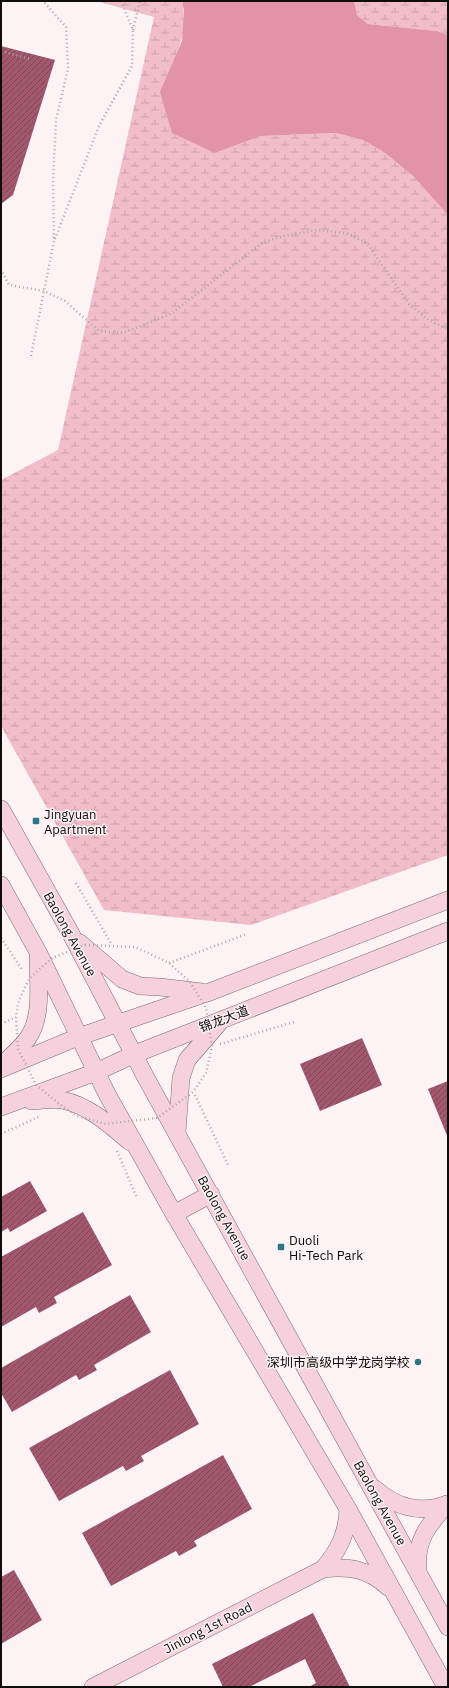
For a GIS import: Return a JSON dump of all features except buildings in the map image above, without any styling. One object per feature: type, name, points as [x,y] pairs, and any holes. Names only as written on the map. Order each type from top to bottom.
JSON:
[{"type":"main road","name":"Baolong Avenue","points":[[1,809],[70,932],[135,1054],[145,1076],[448,1627]]},
{"type":"main road","points":[[1,885],[38,952],[78,1037],[137,1148],[174,1214],[348,1509],[446,1687]]},
{"type":"main road","points":[[1,1069],[78,1037],[207,992],[448,900]]},
{"type":"main road","name":"锦龙大道","points":[[7,1105],[96,1072],[135,1054],[448,931]]},
{"type":"main road","points":[[70,932],[89,952],[122,979],[140,986],[207,992]]},
{"type":"main road","points":[[1,1065],[17,1051],[29,1037],[36,1021],[39,998],[38,952]]},
{"type":"main road","points":[[177,1132],[181,1078],[187,1060],[222,1020]]},
{"type":"main road","points":[[7,1105],[60,1099],[77,1104],[111,1127],[137,1148]]},
{"type":"main road","points":[[174,1214],[211,1194]]},
{"type":"main road","points":[[370,1485],[384,1497],[397,1505],[415,1509],[432,1509],[448,1504]]},
{"type":"main road","points":[[418,1572],[416,1557],[420,1542],[426,1529],[448,1504]]},
{"type":"main road","name":"Jinlong 1st Road","points":[[323,1569],[333,1557],[342,1541],[347,1526],[348,1509]]},
{"type":"main road","name":"Jinlong 1st Road","points":[[93,1687],[323,1569],[341,1567],[361,1570],[379,1578],[393,1591]]},
{"type":"path","points":[[43,1],[66,27],[68,69],[56,120],[53,182],[54,241]]},
{"type":"path","points":[[121,1],[133,30]]},
{"type":"path","points":[[31,356],[54,241],[99,126],[132,66],[133,30],[140,1]]},
{"type":"path","points":[[1,51],[30,59]]},
{"type":"path","points":[[1,269],[9,284],[44,291],[65,301],[99,331],[123,333],[171,314],[262,244],[283,236],[318,230],[346,233],[368,243],[409,304],[430,321],[448,329]]},
{"type":"path","points":[[76,883],[112,945]]},
{"type":"path","points":[[169,963],[248,934]]},
{"type":"path","points":[[1,938],[29,979]]},
{"type":"path","points":[[85,945],[112,945],[135,948],[169,963],[190,982],[206,1008],[212,1047],[206,1073],[194,1092],[157,1118],[106,1124],[77,1116],[62,1106],[36,1084],[18,1049],[16,1017],[19,1000],[29,979],[52,958],[85,945]]},
{"type":"path","points":[[1,1024],[16,1017]]},
{"type":"path","points":[[212,1047],[294,1022]]},
{"type":"path","points":[[194,1092],[228,1165]]},
{"type":"path","points":[[55,1109],[62,1106]]},
{"type":"path","points":[[1,1134],[42,1115]]},
{"type":"path","points":[[106,1124],[109,1131]]},
{"type":"path","points":[[115,1144],[137,1198]]},
{"type":"green space","points":[[96,1],[182,1],[184,27],[181,43],[171,67],[215,153],[261,136],[336,133],[363,140],[385,153],[413,176],[448,215],[448,855],[251,925],[104,910],[1,726],[1,480],[58,450],[154,17]]},
{"type":"green space","points":[[354,1],[448,1],[448,35],[437,31],[368,24],[357,15]]},
{"type":"shaded area","points":[[182,1],[354,1],[357,15],[368,24],[437,31],[448,35],[448,215],[413,176],[385,153],[363,140],[336,133],[261,136],[215,153],[172,133],[160,92],[182,41],[184,11]]},
{"type":"place","name":"Jingyuan Apartment","points":[[36,821]]},
{"type":"place","name":"Duoli Hi-Tech Park","points":[[281,1247]]},
{"type":"place","name":"深圳市高级中学龙岗学校","points":[[418,1362]]}]
